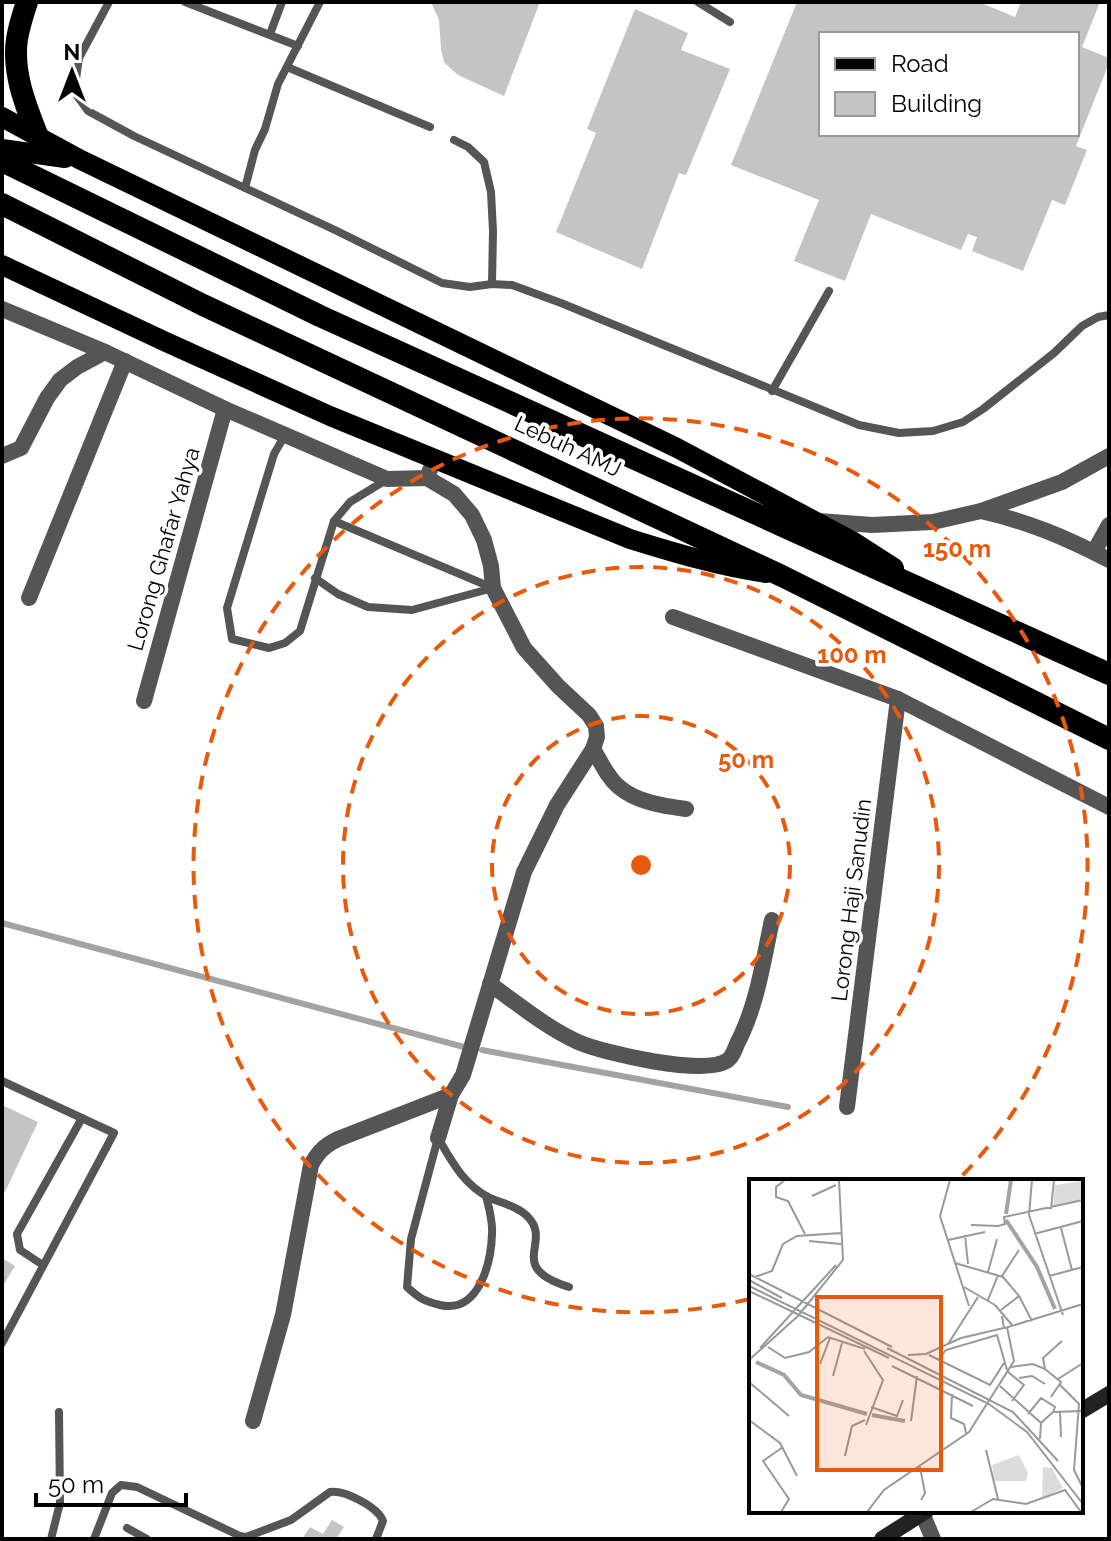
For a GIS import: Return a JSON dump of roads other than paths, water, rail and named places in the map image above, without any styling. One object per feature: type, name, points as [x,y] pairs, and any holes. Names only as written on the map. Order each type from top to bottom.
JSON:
[{"type":"highway","points":[[27,2],[17,40],[17,75],[38,137]]},
{"type":"highway","name":"Lebuh AMJ","points":[[2,161],[320,316],[1109,674]]},
{"type":"highway","name":"Lebuh AMJ","points":[[2,204],[203,305],[782,576],[1109,739]]},
{"type":"main road","points":[[2,117],[79,159],[663,441],[852,541],[939,597]]},
{"type":"main road","points":[[2,149],[79,159]]},
{"type":"main road","points":[[2,258],[11,270],[330,416],[431,468],[679,555],[782,576]]},
{"type":"main road","points":[[1083,1410],[1109,1394]]},
{"type":"main road","points":[[882,1539],[922,1513]]},
{"type":"street","points":[[2,309],[387,479],[431,468],[472,515],[484,540],[493,588],[524,648],[596,726],[597,737],[593,749],[557,805],[524,872],[463,1075],[451,1095],[438,1138]]},
{"type":"street","points":[[2,456],[21,448],[60,380],[105,352]]},
{"type":"street","points":[[29,598],[125,361]]},
{"type":"street","name":"Lorong Ghafar Yahya","points":[[144,701],[225,409]]},
{"type":"street","points":[[813,520],[872,525],[933,522],[981,511],[1062,482],[1109,456]]},
{"type":"street","points":[[981,511],[1049,530],[1101,556],[1109,525]]},
{"type":"street","points":[[673,617],[898,699],[1109,807]]},
{"type":"street","name":"Lorong Haji Sanudin","points":[[847,1107],[898,699]]},
{"type":"street","points":[[593,749],[608,775],[620,788],[664,806],[686,809]]},
{"type":"street","points":[[490,984],[555,1029],[606,1052],[680,1066],[720,1064],[730,1059],[753,1007],[772,920]]},
{"type":"street","points":[[253,1421],[283,1315],[311,1165],[318,1152],[338,1139],[451,1095]]},
{"type":"street","points":[[924,1513],[933,1539]]},
{"type":"lane","points":[[109,2],[79,58],[77,96],[88,111],[442,283],[470,287],[512,285],[859,425],[899,433],[933,431],[963,422],[1054,353],[1082,326],[1109,315]]},
{"type":"lane","points":[[185,2],[298,46]]},
{"type":"lane","points":[[270,34],[282,2]]},
{"type":"lane","points":[[245,188],[278,84],[320,2]]},
{"type":"lane","points":[[698,2],[730,22]]},
{"type":"lane","points":[[287,67],[430,127]]},
{"type":"lane","points":[[454,140],[468,147],[484,162],[491,192],[492,284]]},
{"type":"lane","points":[[772,391],[829,291]]},
{"type":"lane","points":[[285,435],[274,454],[227,608],[232,639],[269,648],[285,643],[300,631],[334,521],[350,502],[387,479]]},
{"type":"lane","points":[[334,521],[493,588]]},
{"type":"lane","points":[[315,578],[338,594],[368,607],[412,610],[493,588]]},
{"type":"lane","points":[[2,1081],[114,1133],[2,1343]]},
{"type":"lane","points":[[43,1265],[20,1250],[17,1234],[82,1118]]},
{"type":"lane","points":[[438,1138],[411,1239],[407,1287],[420,1300],[450,1307],[466,1303],[474,1296],[488,1265],[491,1243],[486,1196]]},
{"type":"lane","points":[[438,1138],[458,1172],[470,1185],[486,1196],[521,1211],[530,1219],[535,1230],[535,1266],[541,1276],[569,1287]]},
{"type":"lane","points":[[51,1539],[60,1503],[59,1412]]},
{"type":"lane","points":[[94,1539],[112,1493],[121,1485],[137,1487],[239,1538],[291,1520],[330,1492],[336,1491],[380,1512],[383,1521],[376,1539]]},
{"type":"lane","points":[[127,1528],[147,1539]]},
{"type":"waterway","points":[[2,923],[464,1047]]},
{"type":"waterway","points":[[482,1050],[788,1107]]}]
